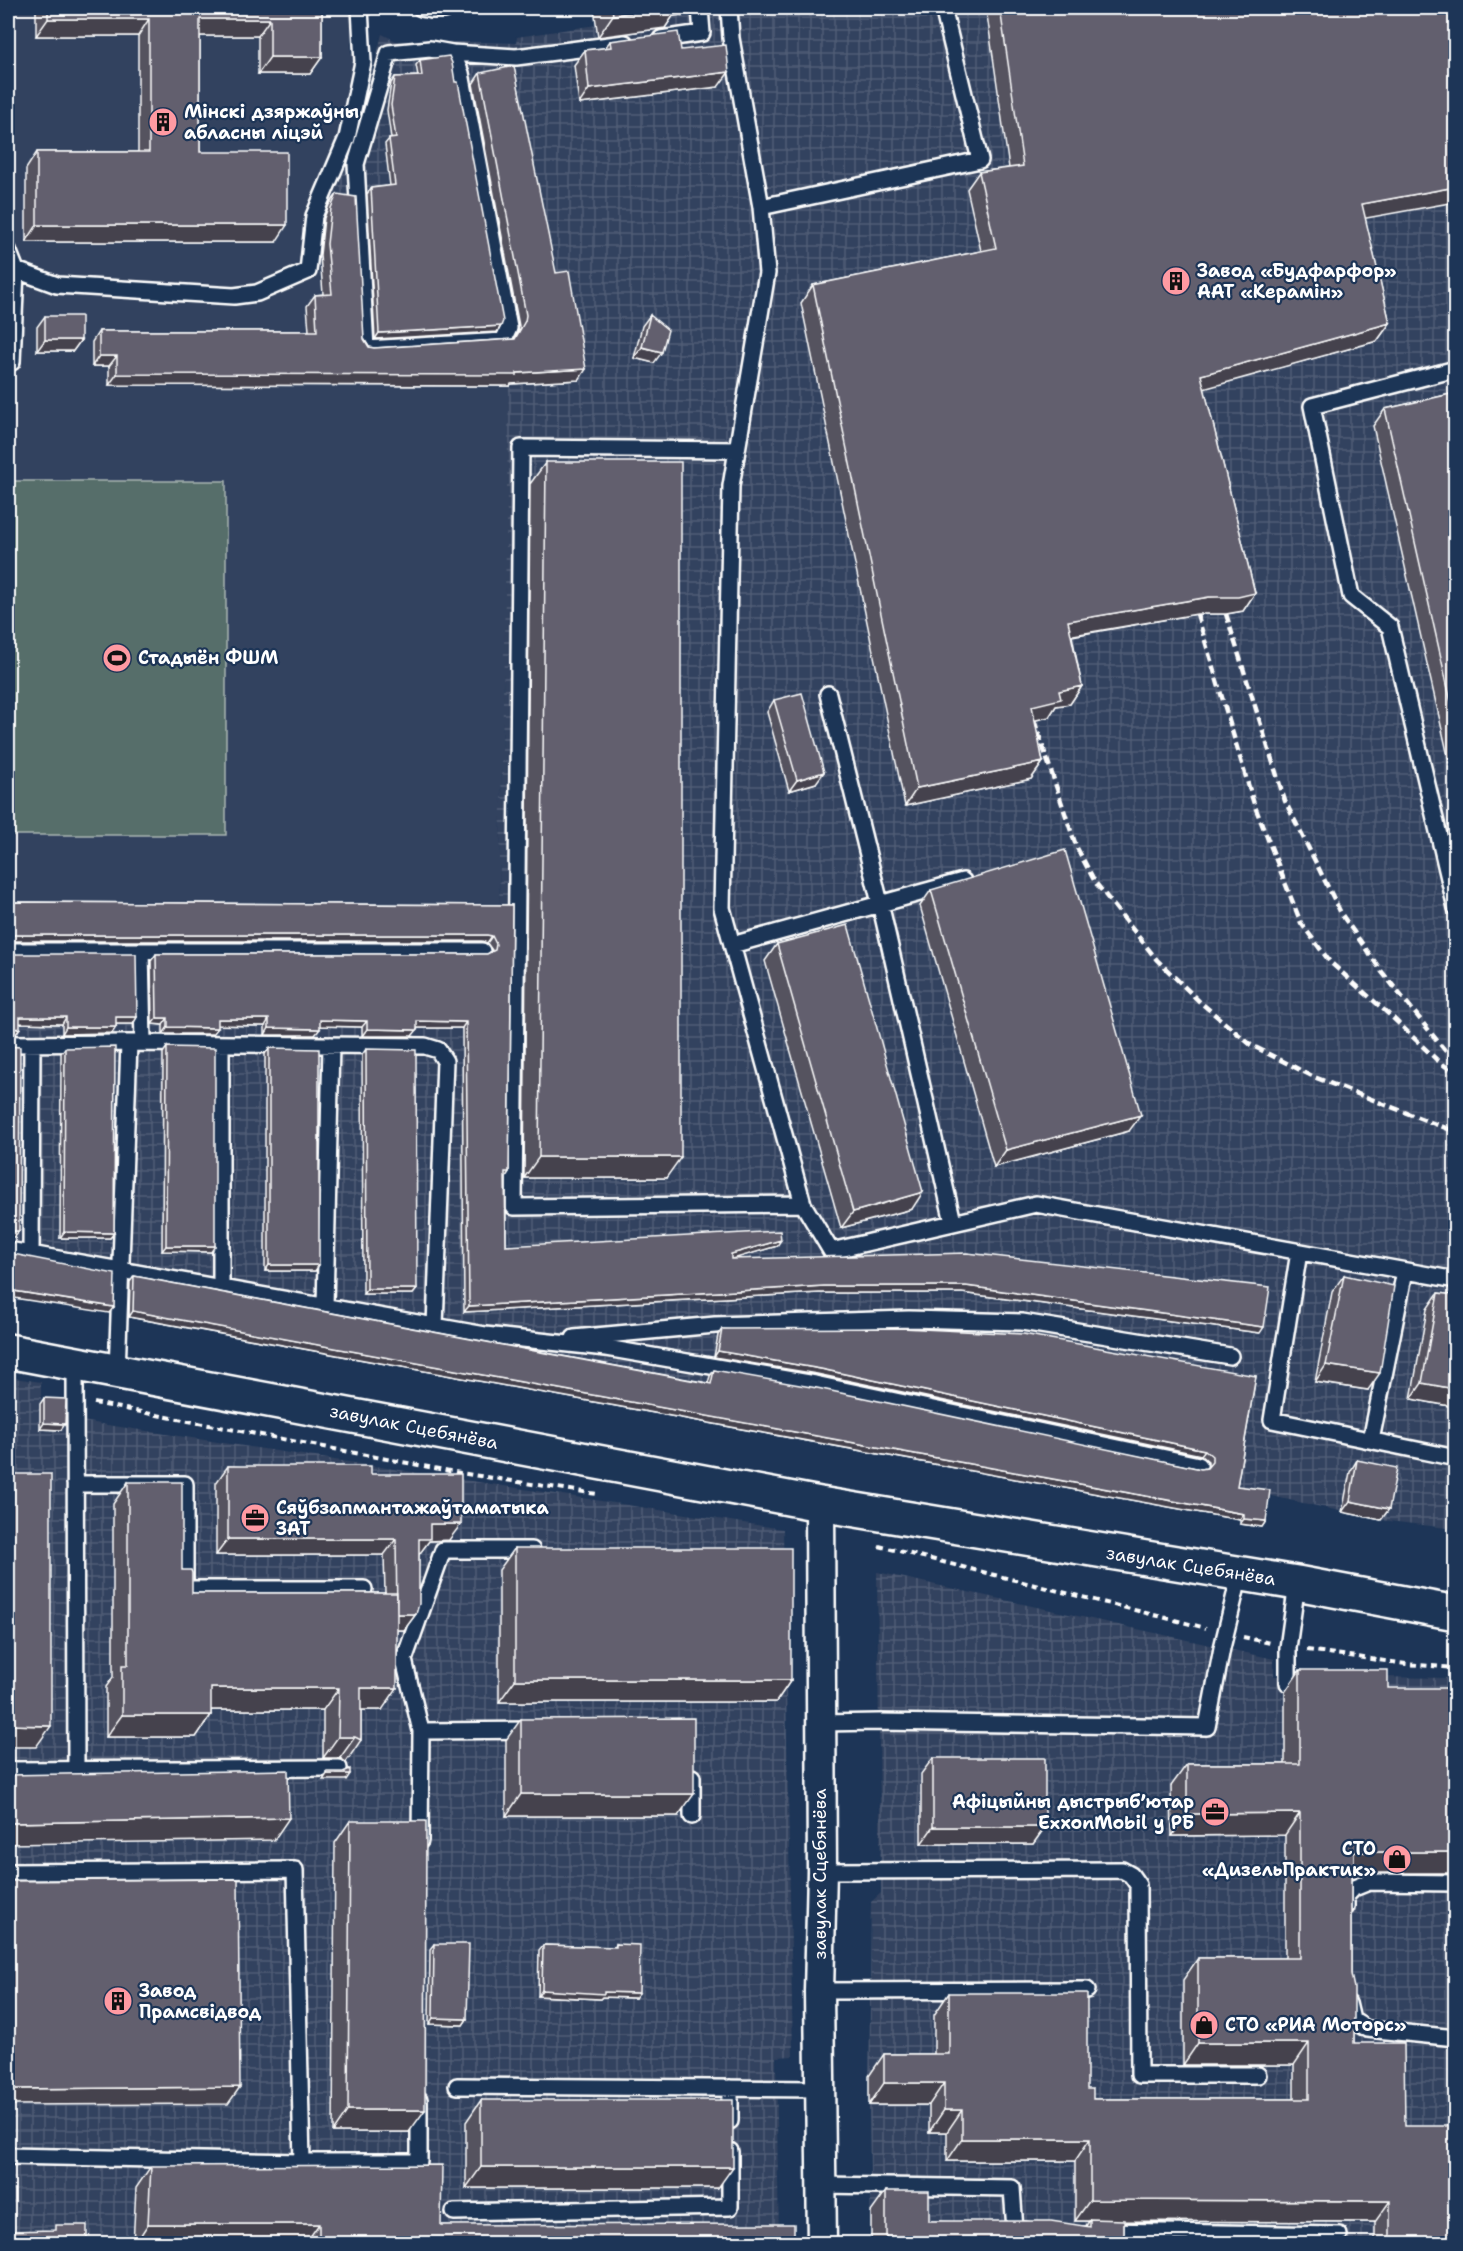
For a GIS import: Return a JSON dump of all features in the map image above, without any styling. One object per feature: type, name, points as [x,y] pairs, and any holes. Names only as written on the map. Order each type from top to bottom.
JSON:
[{"type":"street","name":"завулак Сцебянёва","points":[[8,1351],[820,1504],[1297,1583],[1455,1612]]},
{"type":"street","name":"завулак Сцебянёва","points":[[820,1504],[822,1871],[819,1991],[822,2244]]},
{"type":"lane","points":[[16,270],[57,285],[234,296],[257,293],[308,271],[314,216],[347,138],[363,62],[360,8]]},
{"type":"lane","points":[[421,8],[445,10],[447,8]]},
{"type":"lane","points":[[362,44],[389,53],[430,50],[516,57],[702,33],[700,8]]},
{"type":"lane","points":[[729,8],[731,38],[761,207],[767,273],[731,486],[722,908],[803,1204],[831,1251],[1036,1204],[1455,1280]]},
{"type":"lane","points":[[761,207],[980,160],[943,8]]},
{"type":"lane","points":[[389,53],[356,165],[366,349],[502,341],[509,328],[461,73],[452,53]]},
{"type":"lane","points":[[8,250],[16,270],[12,362]]},
{"type":"lane","points":[[1455,369],[1312,406],[1351,596],[1390,627],[1455,908]]},
{"type":"lane","points":[[737,450],[522,448],[514,1207],[803,1204]]},
{"type":"lane","points":[[828,694],[880,903],[953,1222]]},
{"type":"lane","points":[[732,945],[972,878]]},
{"type":"lane","points":[[8,951],[482,951]]},
{"type":"lane","points":[[117,1372],[120,1270],[141,951]]},
{"type":"lane","points":[[8,1044],[425,1046],[438,1050],[445,1061],[435,1326]]},
{"type":"lane","points":[[32,1255],[33,1044]]},
{"type":"lane","points":[[221,1044],[221,1288]]},
{"type":"lane","points":[[325,1306],[331,1045]]},
{"type":"lane","points":[[8,1250],[485,1335],[606,1348],[815,1384],[1199,1465]]},
{"type":"lane","points":[[1299,1252],[1272,1420],[1455,1458]]},
{"type":"lane","points":[[1371,1440],[1405,1271]]},
{"type":"lane","points":[[547,1340],[715,1325],[909,1319],[1022,1322],[1230,1356]]},
{"type":"lane","points":[[75,1364],[76,1770]]},
{"type":"lane","points":[[75,1484],[185,1484],[185,1589],[364,1589]]},
{"type":"lane","points":[[420,1851],[421,1731],[404,1660],[443,1550],[545,1549]]},
{"type":"lane","points":[[821,1723],[1207,1727],[1240,1574]]},
{"type":"lane","points":[[1288,1683],[1288,1648],[1297,1583]]},
{"type":"lane","points":[[421,1731],[550,1730]]},
{"type":"lane","points":[[692,1762],[692,1816]]},
{"type":"lane","points":[[8,1770],[339,1768]]},
{"type":"lane","points":[[8,1872],[295,1870],[302,2162]]},
{"type":"lane","points":[[822,1871],[1122,1870],[1131,1875],[1138,1885],[1139,2075],[1258,2075]]},
{"type":"lane","points":[[1346,1918],[1346,1896],[1354,1888],[1369,1882],[1455,1883]]},
{"type":"lane","points":[[1346,1984],[1346,1995],[1352,2019],[1368,2029],[1455,2038]]},
{"type":"lane","points":[[819,1991],[1088,1990]]},
{"type":"lane","points":[[8,2156],[419,2162],[419,2078]]},
{"type":"lane","points":[[458,2086],[821,2089]]},
{"type":"lane","points":[[454,2212],[730,2207],[729,2088]]},
{"type":"lane","points":[[821,2185],[1012,2188],[1015,2230],[1039,2230]]},
{"type":"lane","points":[[1087,2231],[1339,2235]]},
{"type":"path","points":[[75,1400],[460,1473],[602,1495]]},
{"type":"path","points":[[877,1545],[1288,1648],[1406,1664],[1455,1668]]},
{"type":"shaded area","points":[[8,8],[351,8],[351,53],[373,71],[317,231],[324,304],[310,357],[311,386],[510,386],[499,912],[8,909]]},
{"type":"shaded area","points":[[594,8],[1455,8],[1455,1529],[1381,1520],[1234,1488],[1228,1518],[108,1313],[8,1297],[8,909],[499,911],[509,386],[310,386],[307,306],[324,304],[317,231],[373,71],[382,34],[396,41],[516,43],[517,37],[596,25]]},
{"type":"shaded area","points":[[8,1377],[41,1382],[41,1404],[62,1405],[62,1418],[783,1529],[793,2056],[776,2057],[779,2243],[8,2243]]},
{"type":"shaded area","points":[[877,1572],[1274,1659],[1274,1676],[1455,1678],[1455,2243],[871,2243],[869,2105],[871,1902],[881,1893]]},
{"type":"green space","name":"Стадыён ФШМ","points":[[8,481],[226,481],[226,835],[8,835]]},
{"type":"building","name":"Мінскі дзяржаўны абласны ліцэй","points":[[48,8],[322,8],[322,57],[270,57],[270,19],[200,19],[200,152],[287,152],[287,225],[37,225],[37,152],[149,152],[149,19],[48,19]]},
{"type":"building","points":[[612,8],[669,8],[613,15]]},
{"type":"building","name":"Завод «Будфарфор» ААТ «Керамін»","points":[[1000,8],[1455,8],[1455,187],[1362,204],[1390,323],[1201,375],[1255,593],[1238,597],[1209,597],[1068,621],[1082,686],[1059,691],[1061,699],[1032,706],[1043,762],[917,788],[813,285],[996,248],[979,172],[1023,166]]},
{"type":"building","points":[[678,32],[681,50],[726,45],[729,72],[589,89],[585,50],[611,47],[610,41]]},
{"type":"building","points":[[449,56],[455,82],[458,82],[503,321],[501,326],[379,333],[371,188],[395,185],[389,139],[396,138],[391,105],[395,77],[422,76],[420,60]]},
{"type":"building","points":[[514,66],[556,273],[569,271],[586,369],[517,373],[517,375],[117,374],[117,356],[99,356],[99,331],[317,331],[315,295],[332,294],[327,244],[331,208],[337,194],[356,197],[364,339],[369,347],[515,339],[526,315],[480,73]]},
{"type":"building","points":[[650,315],[668,330],[662,352],[642,347]]},
{"type":"building","points":[[45,316],[81,316],[81,340],[45,340]]},
{"type":"building","points":[[1455,393],[1455,720],[1385,409]]},
{"type":"building","points":[[546,462],[681,462],[681,1157],[539,1157]]},
{"type":"building","points":[[802,693],[824,772],[797,780],[774,700]]},
{"type":"building","points":[[1065,850],[1141,1115],[1006,1150],[931,890]]},
{"type":"building","points":[[8,902],[512,905],[509,1172],[505,1172],[506,1246],[780,1231],[781,1240],[731,1254],[731,1259],[967,1253],[1270,1287],[1264,1327],[966,1286],[824,1286],[469,1306],[466,1022],[417,1021],[417,1030],[367,1029],[367,1021],[320,1020],[320,1029],[269,1028],[269,1019],[218,1019],[218,1028],[168,1027],[168,1018],[157,1018],[156,954],[487,954],[495,950],[496,944],[492,936],[8,936]]},
{"type":"building","points":[[848,925],[923,1192],[853,1212],[777,944]]},
{"type":"building","points":[[8,951],[12,954],[136,954],[137,1017],[116,1017],[116,1027],[66,1027],[66,1017],[20,1017],[20,1028],[8,1030]]},
{"type":"building","points":[[8,1046],[20,1047],[19,1231],[8,1231]]},
{"type":"building","points":[[115,1047],[114,1233],[64,1232],[65,1048]]},
{"type":"building","points":[[167,1047],[215,1048],[215,1246],[166,1246]]},
{"type":"building","points":[[269,1048],[319,1049],[319,1265],[269,1265]]},
{"type":"building","points":[[366,1049],[416,1050],[417,1289],[367,1289]]},
{"type":"building","points":[[8,1253],[115,1274],[114,1307],[8,1290]]},
{"type":"building","points":[[1344,1275],[1394,1286],[1380,1373],[1326,1365]]},
{"type":"building","points":[[134,1276],[711,1384],[714,1370],[817,1388],[1201,1469],[1207,1468],[1212,1462],[1212,1456],[1205,1450],[821,1369],[718,1351],[722,1329],[902,1328],[1023,1334],[1256,1376],[1237,1486],[1270,1490],[1266,1521],[1244,1519],[1244,1514],[133,1311]]},
{"type":"building","points":[[1438,1293],[1455,1295],[1455,1389],[1422,1383]]},
{"type":"building","points":[[44,1398],[66,1399],[65,1424],[44,1423]]},
{"type":"building","points":[[1357,1460],[1397,1468],[1389,1509],[1350,1501]]},
{"type":"building","points":[[228,1466],[371,1466],[371,1474],[461,1474],[461,1524],[430,1524],[430,1539],[419,1539],[419,1604],[416,1614],[397,1614],[396,1539],[228,1539]]},
{"type":"building","points":[[8,1474],[51,1474],[51,1726],[8,1725]]},
{"type":"building","points":[[128,1482],[182,1482],[182,1570],[191,1570],[192,1593],[397,1593],[397,1688],[361,1688],[361,1740],[355,1737],[338,1737],[339,1688],[211,1688],[211,1715],[122,1715],[122,1665],[128,1665]]},
{"type":"building","points":[[515,1548],[791,1548],[791,1680],[515,1680]]},
{"type":"building","points":[[1300,1670],[1388,1670],[1388,1688],[1455,1688],[1455,1852],[1354,1852],[1354,1867],[1351,1874],[1351,1974],[1354,1988],[1354,2043],[1404,2043],[1405,2126],[1455,2126],[1455,2244],[1390,2244],[1390,2201],[1090,2200],[1090,2139],[962,2139],[962,2110],[944,2110],[944,2083],[884,2083],[884,2054],[949,2054],[949,1993],[1087,1993],[1087,2089],[1093,2089],[1093,2099],[1309,2099],[1309,2043],[1198,2043],[1198,1958],[1300,1958],[1300,1813],[1187,1814],[1187,1764],[1300,1764]]},
{"type":"building","points":[[694,1718],[694,1794],[521,1794],[521,1719]]},
{"type":"building","points":[[933,1758],[1045,1758],[1045,1827],[933,1827]]},
{"type":"building","points":[[350,1769],[350,1774],[327,1774],[327,1772],[343,1772]]},
{"type":"building","points":[[288,1770],[289,1818],[8,1823],[8,1775]]},
{"type":"building","points":[[350,1821],[426,1821],[425,2110],[348,2110]]},
{"type":"building","name":"Завод Прамсвідвод","points":[[238,1879],[240,2087],[8,2089],[8,1881]]},
{"type":"building","points":[[434,1944],[469,1944],[467,2019],[433,2018]]},
{"type":"building","points":[[616,1944],[640,1945],[639,1993],[604,1992],[604,1994],[542,1990],[543,1945],[616,1947]]},
{"type":"building","points":[[481,2100],[733,2100],[733,2167],[481,2167]]},
{"type":"building","points":[[442,2165],[441,2225],[794,2224],[794,2244],[319,2244],[319,2224],[148,2224],[151,2166]]},
{"type":"building","points":[[886,2191],[929,2191],[929,2221],[1051,2221],[1090,2227],[1090,2219],[1124,2220],[1124,2244],[886,2244]]},
{"type":"building","points":[[56,2225],[87,2225],[87,2244],[8,2244],[8,2231],[56,2230]]},
{"type":"railway","points":[[1197,614],[1254,804],[1301,923],[1330,962],[1437,1060],[1456,1074]]},
{"type":"railway","points":[[1226,614],[1285,801],[1342,915],[1382,972],[1456,1064]]},
{"type":"railway","points":[[1034,720],[1076,846],[1095,882],[1157,960],[1200,1002],[1251,1045],[1314,1077],[1456,1132]]},
{"type":"place","name":"Мінскі дзяржаўны абласны ліцэй","points":[[163,122]]},
{"type":"place","name":"Завод «Будфарфор» ААТ «Керамін»","points":[[1176,281]]},
{"type":"place","name":"Стадыён ФШМ","points":[[117,658]]},
{"type":"place","name":"Сяўбзапмантажаўтаматыка ЗАТ","points":[[255,1518]]},
{"type":"place","name":"Афіцыйны дыстрыбʼютар ExxonMobil у РБ","points":[[1215,1812]]},
{"type":"place","name":"СТО «ДизельПрактик»","points":[[1397,1859]]},
{"type":"place","name":"Завод Прамсвідвод","points":[[118,2001]]},
{"type":"place","name":"СТО «РИА Моторс»","points":[[1204,2025]]}]
